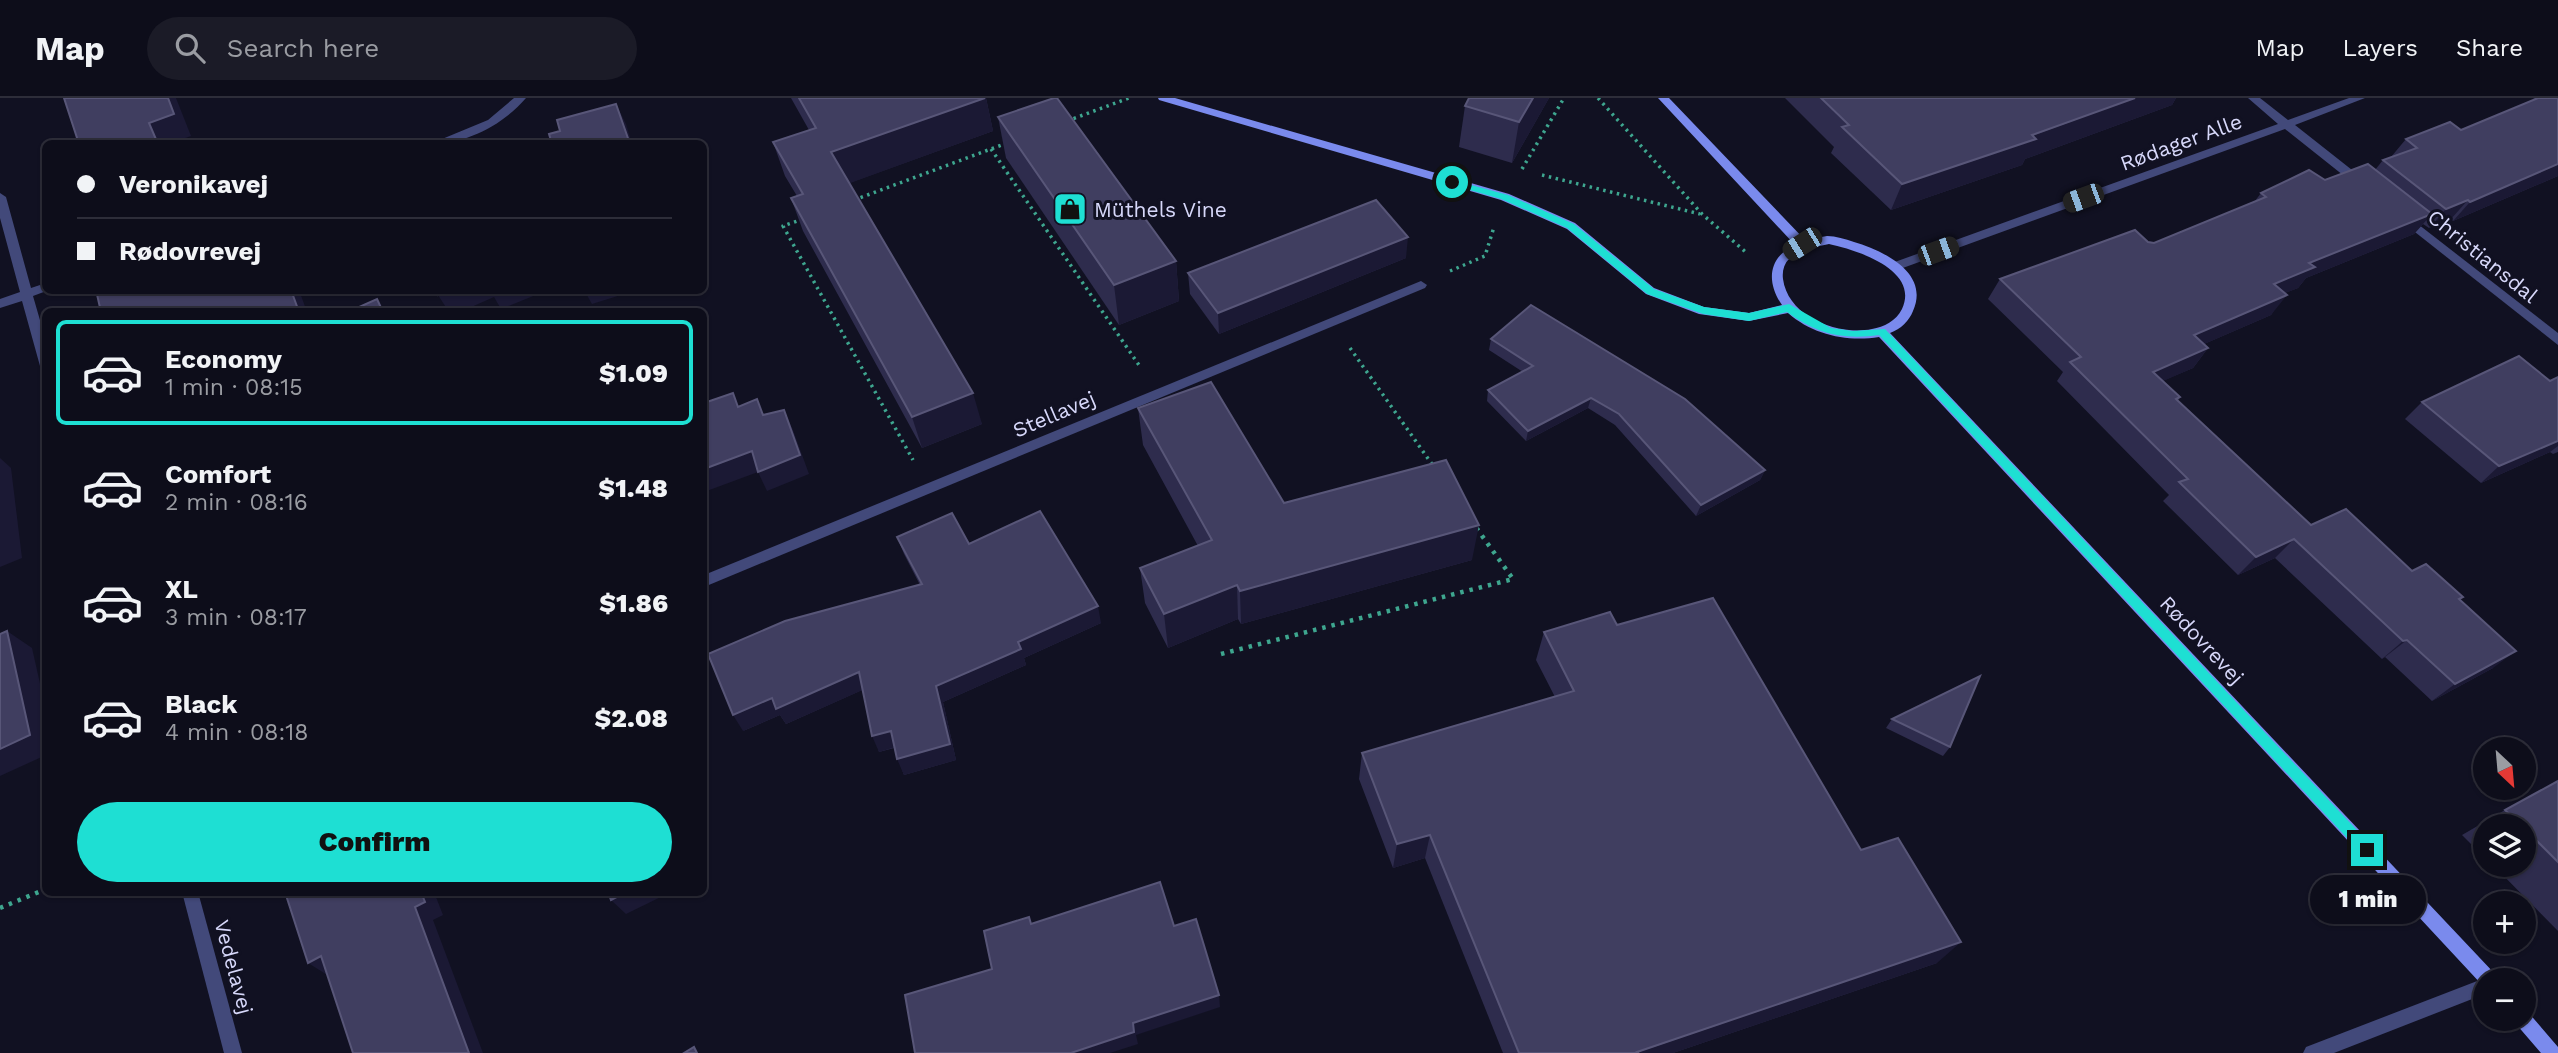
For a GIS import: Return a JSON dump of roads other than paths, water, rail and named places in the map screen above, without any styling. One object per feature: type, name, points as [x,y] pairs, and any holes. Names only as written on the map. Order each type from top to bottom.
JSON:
[{"type":"street","points":[[445,140],[492,122],[521,98]]},
{"type":"street","points":[[1163,98],[1505,197],[1571,226],[1650,291],[1703,311],[1749,317],[1789,308]]},
{"type":"street","points":[[1663,98],[1802,244]]},
{"type":"street","points":[[2253,98],[2368,189]]},
{"type":"street","name":"Rødager Alle","points":[[1896,266],[2360,98]]},
{"type":"street","points":[[0,197],[42,352]]},
{"type":"street","name":"Christiansdal","points":[[2389,205],[2558,340]]},
{"type":"street","points":[[1829,240],[1852,243],[1874,251],[1896,266],[1909,286],[1911,302],[1904,317],[1881,331],[1853,335],[1829,331],[1806,321],[1789,308],[1776,284],[1777,268],[1785,255],[1802,244],[1829,240]]},
{"type":"street","name":"Stellavej","points":[[707,580],[1420,285]]},
{"type":"street","points":[[0,304],[42,289]]},
{"type":"street","name":"Rødovrevej","points":[[1881,331],[2478,968]]},
{"type":"street","name":"Vedelavej","points":[[191,896],[233,1053]]},
{"type":"street","points":[[2312,1053],[2473,991]]},
{"type":"street","points":[[2533,1031],[2552,1053]]},
{"type":"place","name":"Müthels Vine","points":[[1070,209]]}]
